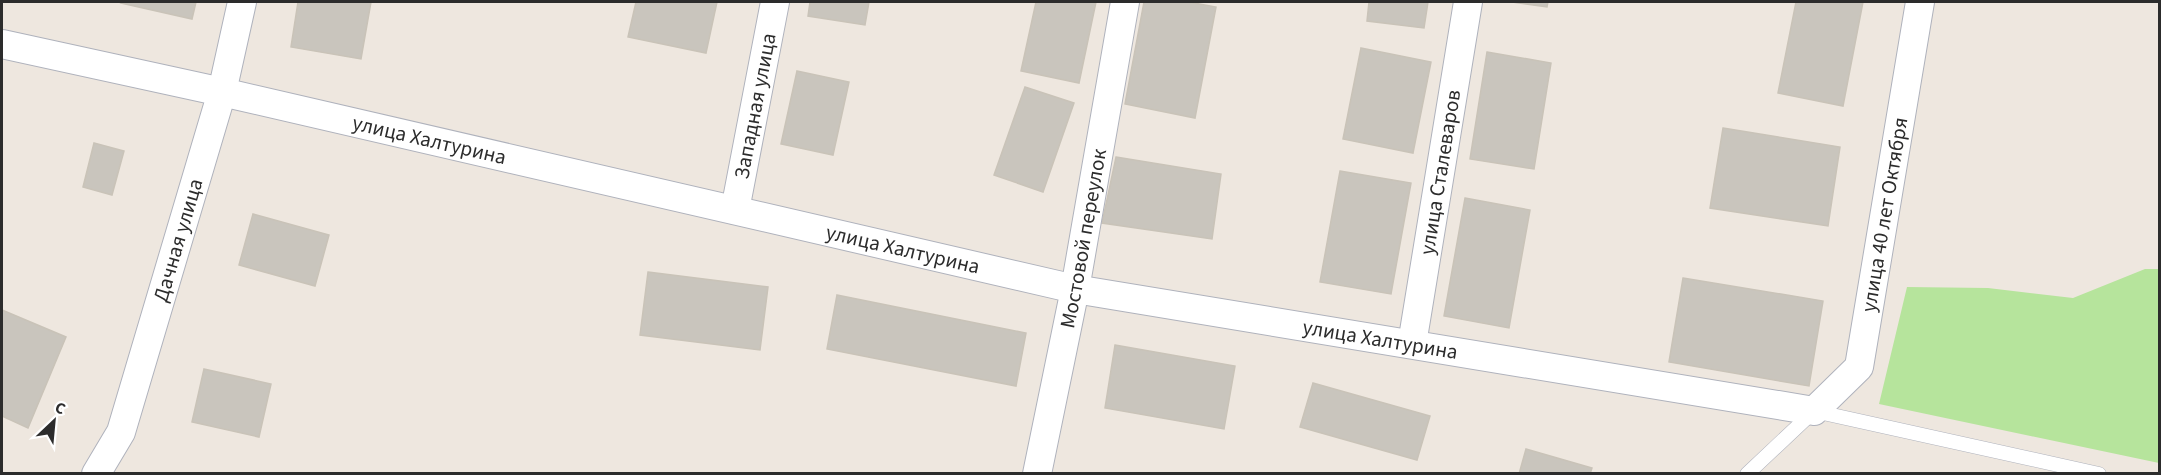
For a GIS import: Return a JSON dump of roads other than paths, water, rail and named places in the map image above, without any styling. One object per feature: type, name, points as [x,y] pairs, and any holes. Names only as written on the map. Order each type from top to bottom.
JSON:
[{"type":"street","name":"Дачная улица","points":[[96,474],[121,432],[222,92],[242,2]]},
{"type":"street","name":"Западная улица","points":[[735,210],[775,2]]},
{"type":"street","name":"Мостовой переулок","points":[[1037,474],[1075,289],[1125,2]]},
{"type":"street","name":"улица Сталеваров","points":[[1412,344],[1468,2]]},
{"type":"street","name":"улица 40 лет Октября","points":[[1814,411],[1859,367],[1920,2]]},
{"type":"street","name":"улица Халтурина","points":[[2,44],[222,92],[1075,289],[1814,411]]},
{"type":"lane","points":[[1747,474],[1814,411],[2099,474]]}]
